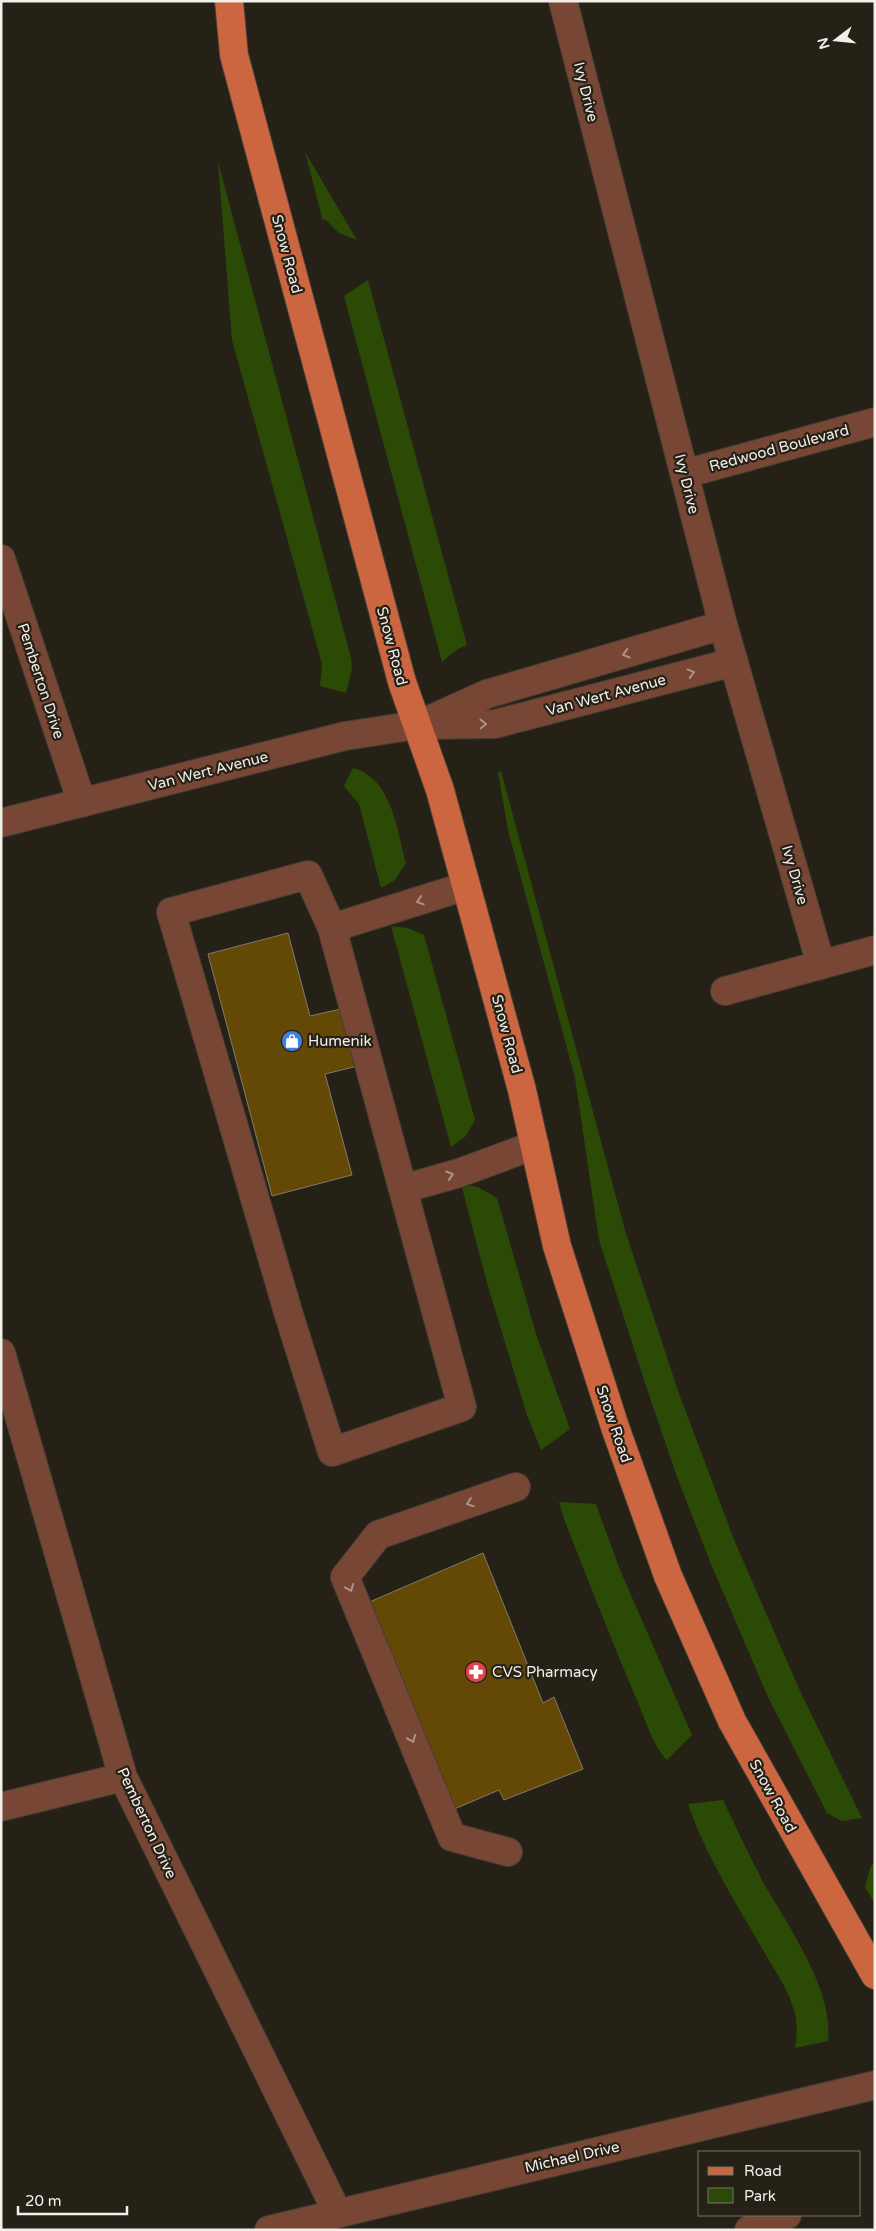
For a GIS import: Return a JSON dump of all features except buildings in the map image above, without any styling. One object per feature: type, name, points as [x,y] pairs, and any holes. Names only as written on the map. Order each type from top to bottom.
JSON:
[{"type":"main road","name":"Snow Road","points":[[209,1],[234,55]]},
{"type":"main road","name":"Snow Road","points":[[229,1],[234,55],[399,672],[440,790],[522,1090],[557,1246],[615,1427],[668,1576],[732,1721],[875,1975]]},
{"type":"street","name":"Ivy Drive","points":[[563,1],[723,625],[821,965]]},
{"type":"street","name":"Redwood Boulevard","points":[[684,474],[875,422]]},
{"type":"street","name":"Pemberton Drive","points":[[1,559],[82,804]]},
{"type":"street","name":"Van Wert Avenue","points":[[417,725],[487,694],[723,625]]},
{"type":"street","name":"Van Wert Avenue","points":[[1,823],[345,736],[417,725],[495,724],[734,662]]},
{"type":"street","points":[[308,875],[332,928],[404,1189],[462,1407],[332,1452],[286,1305],[171,912],[308,875]]},
{"type":"street","points":[[332,928],[466,886]]},
{"type":"street","points":[[724,991],[875,950]]},
{"type":"street","points":[[404,1189],[459,1173],[534,1145]]},
{"type":"street","name":"Pemberton Drive","points":[[1,1353],[123,1777],[337,2212]]},
{"type":"street","points":[[508,1852],[452,1837],[345,1577],[378,1536],[516,1487]]},
{"type":"street","points":[[1,1807],[123,1777]]},
{"type":"street","name":"Michael Drive","points":[[268,2230],[875,2085]]},
{"type":"street","points":[[748,2230],[784,2216]]},
{"type":"green space","points":[[305,152],[357,240],[339,233],[325,219],[323,221]]},
{"type":"green space","points":[[218,162],[351,658],[352,669],[346,693],[320,686],[322,664],[232,340]]},
{"type":"green space","points":[[368,280],[467,645],[458,649],[442,662],[344,296]]},
{"type":"green space","points":[[353,768],[366,774],[376,782],[385,794],[396,821],[406,863],[395,880],[381,888],[359,804],[344,786]]},
{"type":"green space","points":[[501,771],[625,1230],[678,1391],[735,1542],[800,1691],[862,1818],[842,1821],[827,1813],[768,1697],[711,1564],[677,1477],[599,1240],[575,1078],[508,830],[498,772]]},
{"type":"green space","points":[[391,926],[408,928],[424,935],[475,1120],[466,1136],[451,1147]]},
{"type":"green space","points":[[461,1184],[478,1187],[497,1198],[536,1334],[570,1429],[541,1450],[527,1415],[487,1283]]},
{"type":"green space","points":[[559,1502],[596,1504],[620,1570],[692,1735],[667,1760],[654,1741],[647,1725],[591,1588]]},
{"type":"green space","points":[[723,1800],[760,1876],[816,1977],[828,2020],[828,2041],[795,2048],[797,2033],[794,2009],[782,1982],[712,1859],[688,1804]]},
{"type":"green space","points":[[875,1861],[875,1904],[865,1887],[870,1868]]},
{"type":"place","name":"Humenik","points":[[292,1041]]},
{"type":"place","name":"CVS Pharmacy","points":[[476,1672]]}]
